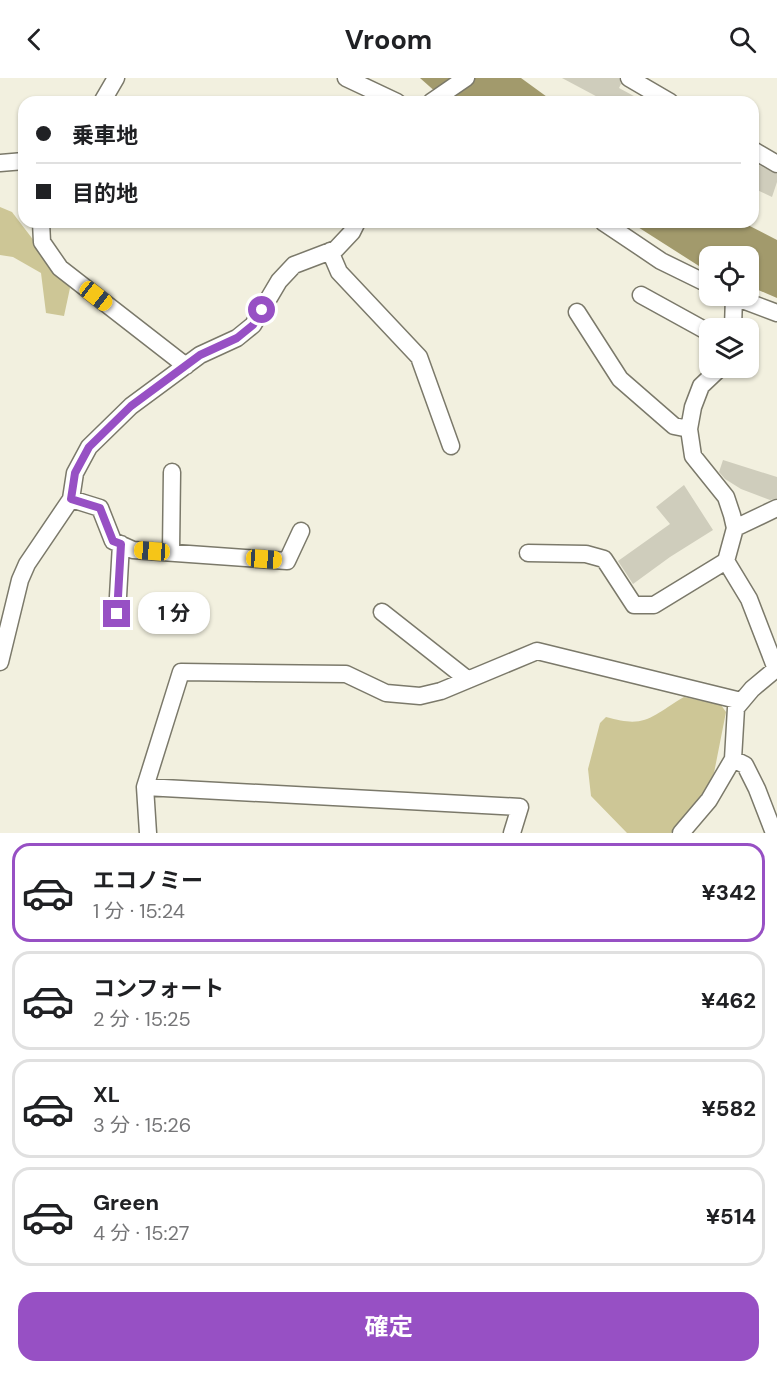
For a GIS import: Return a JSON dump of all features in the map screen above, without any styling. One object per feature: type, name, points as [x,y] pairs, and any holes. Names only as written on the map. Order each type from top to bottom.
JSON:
[{"type":"street","points":[[106,96],[116,78]]},
{"type":"street","points":[[346,78],[384,96]]},
{"type":"street","points":[[441,96],[466,78]]},
{"type":"street","points":[[629,78],[660,96]]},
{"type":"street","points":[[759,154],[777,164]]},
{"type":"street","points":[[0,163],[18,162]]},
{"type":"street","points":[[41,228],[42,242],[60,268],[186,366]]},
{"type":"street","points":[[0,662],[20,580],[27,564],[71,499],[75,473],[89,447],[131,406],[200,355],[237,338],[253,325],[279,281],[294,265],[336,249],[354,228]]},
{"type":"street","points":[[612,228],[661,261],[699,280]]},
{"type":"street","points":[[330,251],[339,272],[419,357],[451,446]]},
{"type":"street","points":[[641,295],[699,327]]},
{"type":"street","points":[[759,306],[777,313]]},
{"type":"street","points":[[577,312],[620,379],[674,426],[689,429]]},
{"type":"street","points":[[528,553],[586,554],[604,559],[634,605],[654,604],[726,561],[735,528],[726,497],[693,456],[689,429],[693,407],[701,386],[709,378]]},
{"type":"street","points":[[171,552],[172,472]]},
{"type":"street","points":[[71,499],[100,508],[113,541],[133,550],[287,561],[301,531]]},
{"type":"street","points":[[735,528],[777,508]]},
{"type":"street","points":[[117,614],[121,544]]},
{"type":"street","points":[[681,833],[709,800],[733,759],[736,708],[752,689],[776,668],[749,599],[726,561]]},
{"type":"street","points":[[382,612],[467,679]]},
{"type":"street","points":[[148,833],[145,787],[181,672],[346,674],[386,693],[420,696],[441,691],[537,651],[741,701]]},
{"type":"street","points":[[733,759],[745,765],[774,833]]},
{"type":"street","points":[[145,787],[520,807],[512,833]]},
{"type":"shaded area","points":[[420,78],[521,78],[546,96],[440,96]]},
{"type":"shaded area","points":[[0,207],[12,212],[18,220],[18,228],[24,228],[70,288],[64,316],[46,313],[41,273],[13,257],[0,255]]},
{"type":"shaded area","points":[[639,228],[754,228],[777,240],[777,298],[759,290],[759,246],[699,246],[699,266]]},
{"type":"shaded area","points":[[684,697],[721,705],[726,712],[714,773],[704,792],[671,833],[627,833],[591,796],[588,769],[600,723],[606,717],[631,722],[648,719]]},
{"type":"building","points":[[562,78],[619,78],[621,84],[619,88],[634,96],[596,96]]},
{"type":"building","points":[[759,165],[777,174],[772,197],[759,191]]},
{"type":"building","points":[[723,460],[777,477],[777,498],[770,500],[741,489],[725,479],[719,472]]},
{"type":"building","points":[[684,485],[713,530],[633,584],[618,561],[670,524],[656,507]]},
{"type":"route","points":[[117,614],[121,544],[113,541],[100,508],[71,499],[75,473],[89,447],[131,406],[200,355],[237,338],[253,325],[262,310]]}]
